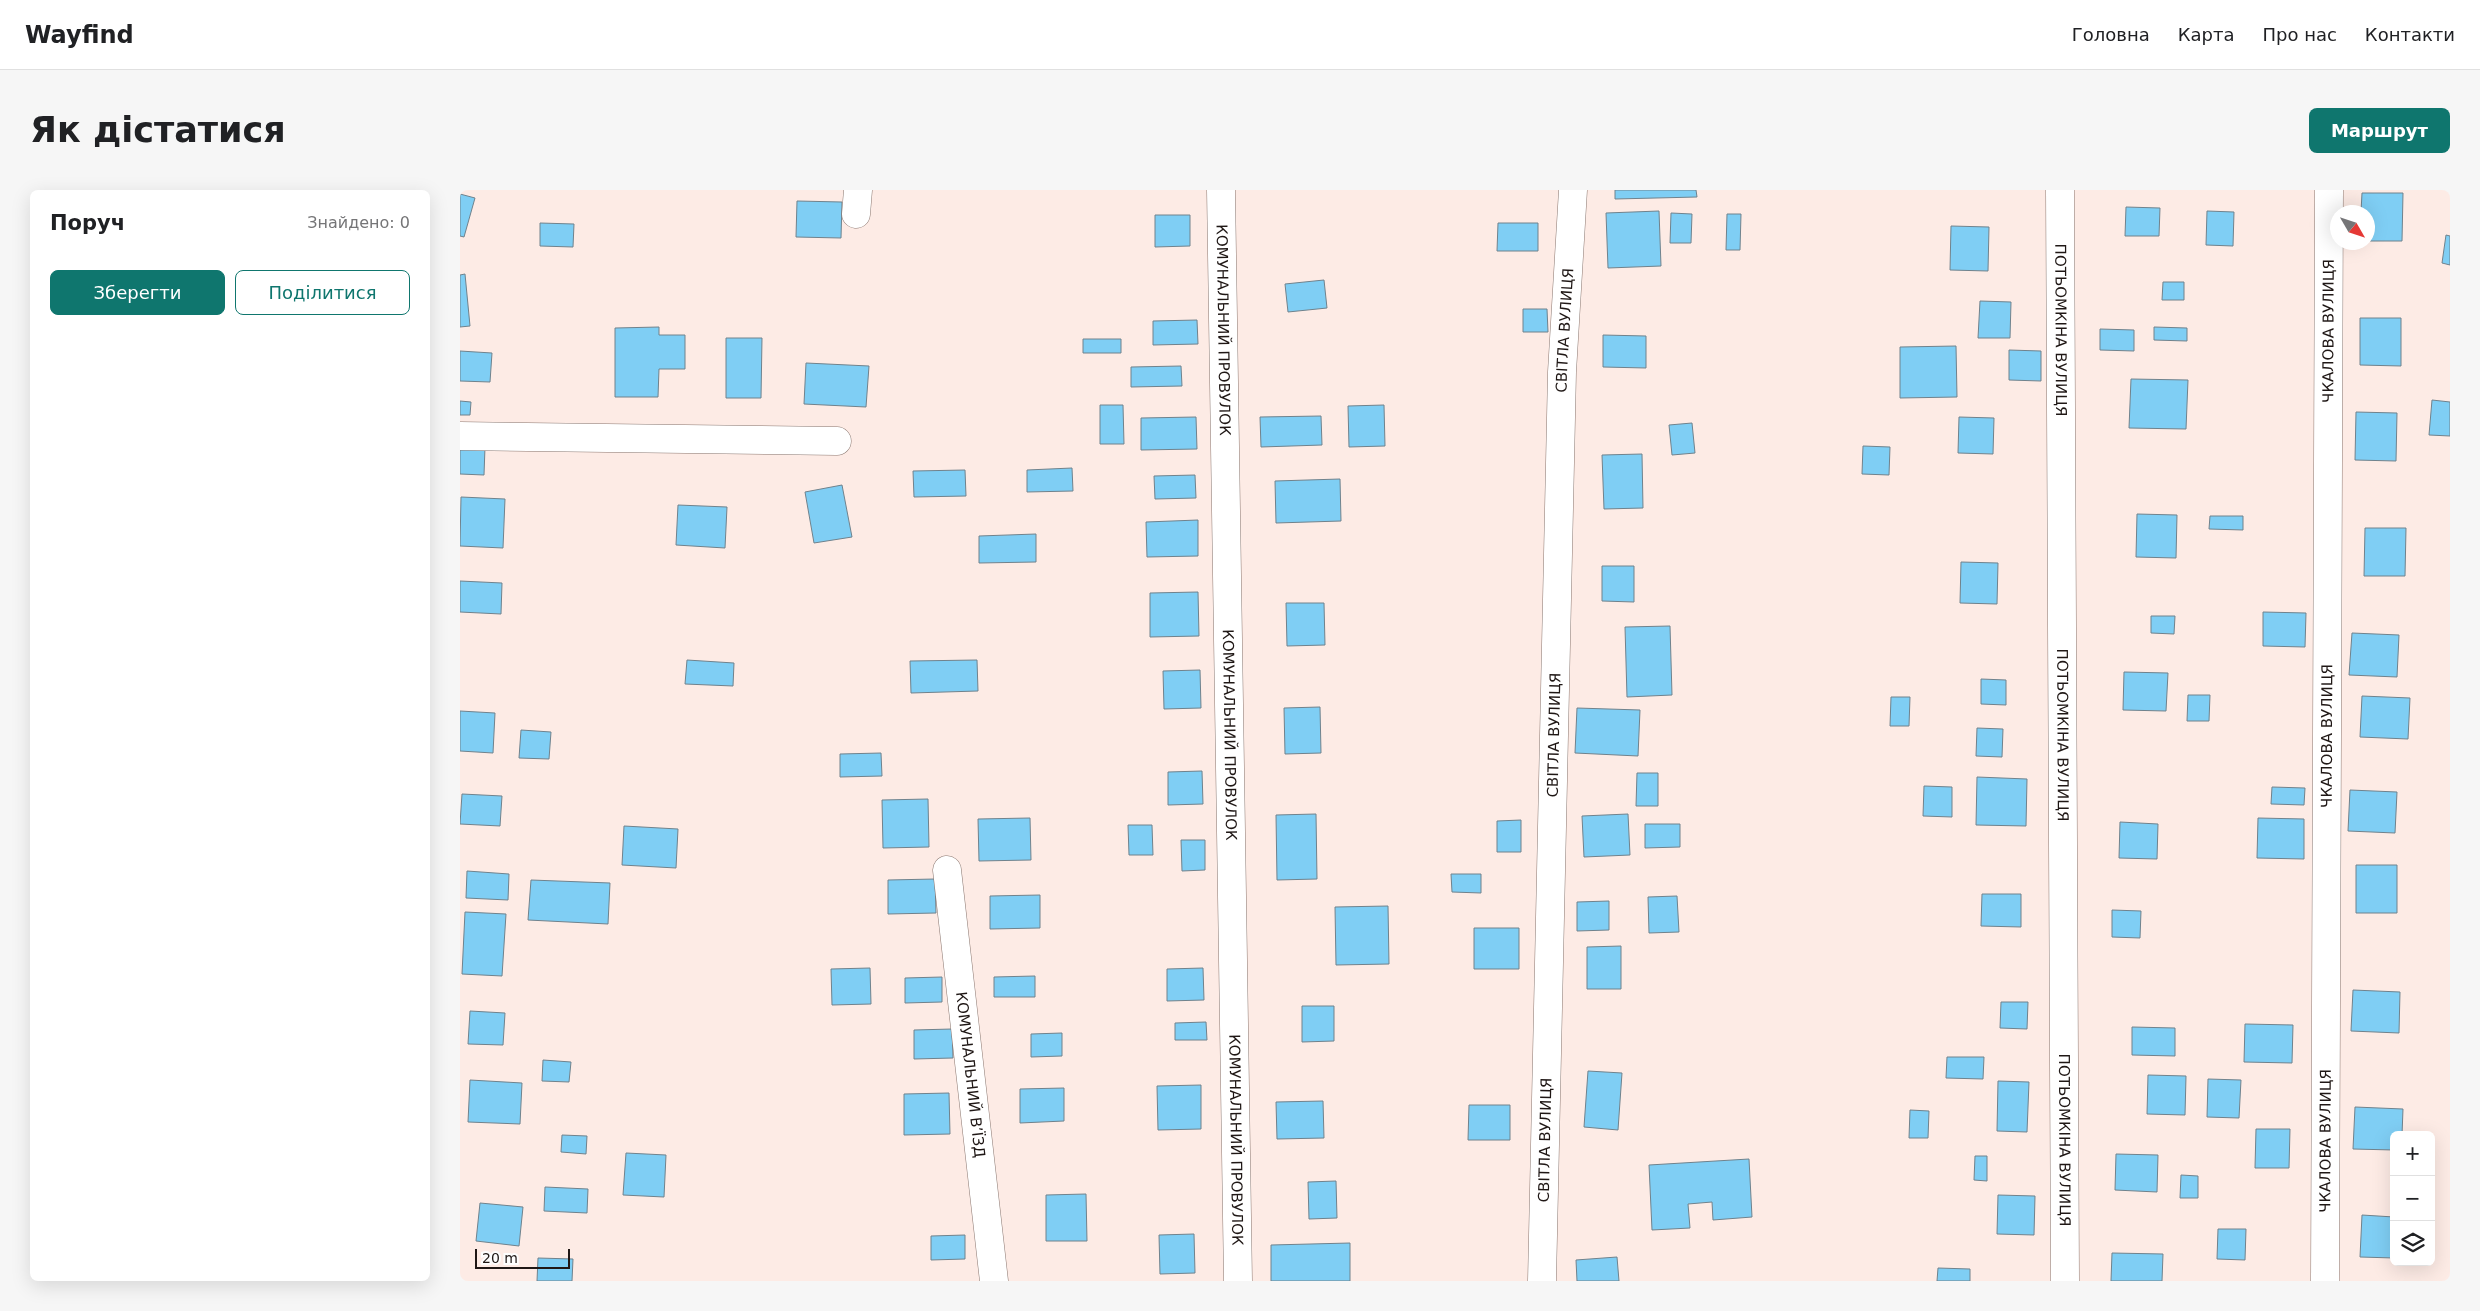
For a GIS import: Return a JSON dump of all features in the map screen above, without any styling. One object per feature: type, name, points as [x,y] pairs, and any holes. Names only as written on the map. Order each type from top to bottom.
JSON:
[{"type":"street","name":"КОМУНАЛЬНИЙ ПРОВУЛОК","points":[[1221,190],[1238,1281]]},
{"type":"street","name":"СВІТЛА ВУЛИЦЯ","points":[[1542,1281],[1562,372],[1573,190]]},
{"type":"street","name":"ПОТЬОМКІНА ВУЛИЦЯ","points":[[2060,190],[2065,1281]]},
{"type":"street","name":"ЧКАЛОВА ВУЛИЦЯ","points":[[2325,1281],[2329,190]]},
{"type":"street","points":[[460,436],[837,441]]},
{"type":"street","name":"КОМУНАЛЬНИЙ В’ЇЗД","points":[[947,870],[994,1281]]},
{"type":"building","points":[[1615,190],[1696,190],[1697,197],[1615,199]]},
{"type":"building","points":[[2362,193],[2403,193],[2402,241],[2375,241],[2375,205],[2361,205]]},
{"type":"building","points":[[460,194],[475,198],[464,237],[460,236]]},
{"type":"building","points":[[797,201],[842,202],[841,238],[796,237]]},
{"type":"building","points":[[2126,207],[2160,208],[2159,236],[2125,236]]},
{"type":"building","points":[[1659,211],[1661,266],[1608,268],[1606,213]]},
{"type":"building","points":[[2207,211],[2234,212],[2233,246],[2206,245]]},
{"type":"building","points":[[1671,213],[1692,214],[1691,243],[1670,243]]},
{"type":"building","points":[[1727,214],[1741,214],[1740,250],[1726,250]]},
{"type":"building","points":[[1155,215],[1190,215],[1190,246],[1155,247]]},
{"type":"building","points":[[540,223],[574,224],[573,247],[540,246]]},
{"type":"building","points":[[1498,223],[1538,223],[1538,251],[1497,251]]},
{"type":"building","points":[[1951,226],[1989,227],[1988,271],[1950,270]]},
{"type":"building","points":[[2446,235],[2450,236],[2450,265],[2442,263]]},
{"type":"building","points":[[465,274],[470,326],[460,327],[460,275]]},
{"type":"building","points":[[1324,280],[1327,308],[1288,312],[1285,284]]},
{"type":"building","points":[[2163,282],[2184,282],[2184,300],[2162,300]]},
{"type":"building","points":[[1980,301],[2011,302],[2010,338],[1978,338]]},
{"type":"building","points":[[1523,309],[1547,309],[1548,332],[1523,332]]},
{"type":"building","points":[[2360,318],[2401,318],[2401,366],[2360,365]]},
{"type":"building","points":[[1197,320],[1198,344],[1153,345],[1153,321]]},
{"type":"building","points":[[659,327],[659,335],[685,335],[685,369],[659,369],[658,397],[615,397],[615,328]]},
{"type":"building","points":[[2154,327],[2187,328],[2187,341],[2154,340]]},
{"type":"building","points":[[2100,329],[2134,330],[2134,351],[2100,350]]},
{"type":"building","points":[[1603,335],[1646,336],[1646,368],[1603,367]]},
{"type":"building","points":[[726,338],[762,338],[761,398],[726,398]]},
{"type":"building","points":[[1083,339],[1121,339],[1121,353],[1083,353]]},
{"type":"building","points":[[1956,346],[1957,397],[1900,398],[1900,347]]},
{"type":"building","points":[[2009,350],[2041,351],[2041,381],[2009,380]]},
{"type":"building","points":[[460,351],[492,353],[490,382],[460,381]]},
{"type":"building","points":[[806,363],[869,366],[866,407],[804,404]]},
{"type":"building","points":[[1181,366],[1182,386],[1131,387],[1131,367]]},
{"type":"building","points":[[2131,379],[2188,380],[2186,429],[2129,428]]},
{"type":"building","points":[[2432,400],[2450,402],[2450,436],[2429,435]]},
{"type":"building","points":[[460,401],[471,402],[470,415],[460,415]]},
{"type":"building","points":[[1100,405],[1123,405],[1124,444],[1100,444]]},
{"type":"building","points":[[1384,405],[1385,446],[1349,447],[1348,406]]},
{"type":"building","points":[[2356,412],[2397,413],[2396,461],[2355,460]]},
{"type":"building","points":[[1321,416],[1322,445],[1261,447],[1260,417]]},
{"type":"building","points":[[1196,417],[1197,449],[1141,450],[1141,418]]},
{"type":"building","points":[[1959,417],[1994,418],[1993,454],[1958,453]]},
{"type":"building","points":[[1692,423],[1695,453],[1672,455],[1669,425]]},
{"type":"building","points":[[460,446],[485,447],[484,475],[460,474]]},
{"type":"building","points":[[1863,446],[1890,447],[1889,475],[1862,474]]},
{"type":"building","points":[[1642,454],[1643,508],[1604,509],[1602,455]]},
{"type":"building","points":[[1072,468],[1073,491],[1027,492],[1027,470]]},
{"type":"building","points":[[965,470],[966,496],[914,497],[913,471]]},
{"type":"building","points":[[1195,475],[1196,498],[1155,499],[1154,476]]},
{"type":"building","points":[[1340,479],[1341,521],[1276,523],[1275,481]]},
{"type":"building","points":[[842,485],[852,537],[814,543],[805,492]]},
{"type":"building","points":[[461,497],[505,499],[503,548],[460,546]]},
{"type":"building","points":[[678,505],[727,507],[725,548],[676,545]]},
{"type":"building","points":[[2137,514],[2177,515],[2176,558],[2136,557]]},
{"type":"building","points":[[2210,516],[2243,516],[2243,530],[2209,529]]},
{"type":"building","points":[[1198,520],[1198,556],[1147,557],[1146,522]]},
{"type":"building","points":[[2365,528],[2406,528],[2405,576],[2364,576]]},
{"type":"building","points":[[1036,534],[1036,562],[979,563],[979,536]]},
{"type":"building","points":[[1961,562],[1998,563],[1997,604],[1960,603]]},
{"type":"building","points":[[1602,566],[1634,566],[1634,602],[1602,601]]},
{"type":"building","points":[[460,581],[502,583],[501,614],[460,612]]},
{"type":"building","points":[[1198,592],[1199,636],[1150,637],[1150,593]]},
{"type":"building","points":[[1286,603],[1324,603],[1325,645],[1287,646]]},
{"type":"building","points":[[2263,612],[2306,613],[2305,647],[2263,646]]},
{"type":"building","points":[[2151,616],[2175,616],[2174,634],[2151,633]]},
{"type":"building","points":[[1670,626],[1672,695],[1627,697],[1625,627]]},
{"type":"building","points":[[2352,633],[2399,635],[2397,677],[2349,675]]},
{"type":"building","points":[[687,660],[734,663],[733,686],[685,684]]},
{"type":"building","points":[[977,660],[978,691],[911,693],[910,661]]},
{"type":"building","points":[[1200,670],[1201,708],[1164,709],[1163,671]]},
{"type":"building","points":[[2124,672],[2168,673],[2166,711],[2123,710]]},
{"type":"building","points":[[1981,679],[2006,680],[2006,705],[1981,704]]},
{"type":"building","points":[[2188,695],[2210,695],[2209,721],[2187,721]]},
{"type":"building","points":[[2362,696],[2410,698],[2408,739],[2360,737]]},
{"type":"building","points":[[1891,697],[1910,697],[1909,726],[1890,726]]},
{"type":"building","points":[[1320,707],[1321,753],[1285,754],[1284,708]]},
{"type":"building","points":[[1577,708],[1640,710],[1638,756],[1575,753]]},
{"type":"building","points":[[460,711],[495,713],[493,753],[460,751]]},
{"type":"building","points":[[1977,728],[2003,729],[2002,757],[1976,756]]},
{"type":"building","points":[[521,730],[551,732],[549,759],[519,758]]},
{"type":"building","points":[[881,753],[882,776],[840,777],[840,754]]},
{"type":"building","points":[[1202,771],[1203,804],[1168,805],[1168,772]]},
{"type":"building","points":[[1637,773],[1658,773],[1658,806],[1636,806]]},
{"type":"building","points":[[1977,777],[2027,779],[2026,826],[1976,825]]},
{"type":"building","points":[[1924,786],[1952,787],[1952,817],[1923,816]]},
{"type":"building","points":[[2272,787],[2305,788],[2304,805],[2271,804]]},
{"type":"building","points":[[2350,790],[2397,792],[2395,833],[2348,831]]},
{"type":"building","points":[[462,794],[502,796],[500,826],[460,824]]},
{"type":"building","points":[[928,799],[929,847],[883,848],[882,800]]},
{"type":"building","points":[[1316,814],[1317,879],[1277,880],[1276,815]]},
{"type":"building","points":[[1628,814],[1630,855],[1584,857],[1582,816]]},
{"type":"building","points":[[1030,818],[1031,860],[979,861],[978,819]]},
{"type":"building","points":[[2258,818],[2304,819],[2304,859],[2257,858]]},
{"type":"building","points":[[1521,820],[1521,852],[1497,852],[1497,821]]},
{"type":"building","points":[[2120,822],[2158,824],[2157,859],[2119,858]]},
{"type":"building","points":[[1645,824],[1680,824],[1680,847],[1645,848]]},
{"type":"building","points":[[1128,825],[1152,825],[1153,855],[1129,855]]},
{"type":"building","points":[[624,826],[678,829],[676,868],[622,865]]},
{"type":"building","points":[[1181,840],[1205,840],[1205,870],[1182,871]]},
{"type":"building","points":[[2356,865],[2397,865],[2397,913],[2356,913]]},
{"type":"building","points":[[467,871],[509,874],[508,900],[466,898]]},
{"type":"building","points":[[1451,874],[1481,874],[1481,893],[1452,892]]},
{"type":"building","points":[[935,879],[936,913],[888,914],[888,880]]},
{"type":"building","points":[[531,880],[610,883],[608,924],[528,920]]},
{"type":"building","points":[[1982,894],[2021,894],[2021,927],[1981,926]]},
{"type":"building","points":[[1040,895],[1040,928],[990,929],[990,896]]},
{"type":"building","points":[[1677,896],[1679,932],[1649,933],[1648,897]]},
{"type":"building","points":[[1609,901],[1609,930],[1577,931],[1577,902]]},
{"type":"building","points":[[1388,906],[1389,964],[1336,965],[1335,907]]},
{"type":"building","points":[[2112,910],[2141,911],[2140,938],[2112,937]]},
{"type":"building","points":[[465,912],[506,914],[502,976],[462,974]]},
{"type":"building","points":[[1474,928],[1519,928],[1519,969],[1474,969]]},
{"type":"building","points":[[1621,946],[1621,989],[1587,989],[1587,947]]},
{"type":"building","points":[[870,968],[871,1004],[832,1005],[831,969]]},
{"type":"building","points":[[1203,968],[1204,1000],[1167,1001],[1167,969]]},
{"type":"building","points":[[1035,976],[1035,997],[994,997],[994,977]]},
{"type":"building","points":[[942,977],[942,1002],[905,1003],[905,978]]},
{"type":"building","points":[[2353,990],[2400,992],[2399,1033],[2351,1031]]},
{"type":"building","points":[[2001,1002],[2028,1002],[2027,1029],[2000,1028]]},
{"type":"building","points":[[1302,1006],[1334,1006],[1334,1041],[1302,1042]]},
{"type":"building","points":[[470,1011],[505,1013],[503,1045],[468,1044]]},
{"type":"building","points":[[1206,1022],[1207,1040],[1175,1040],[1175,1023]]},
{"type":"building","points":[[2245,1024],[2293,1025],[2292,1063],[2244,1062]]},
{"type":"building","points":[[2132,1027],[2175,1028],[2175,1056],[2132,1055]]},
{"type":"building","points":[[952,1029],[953,1058],[914,1059],[914,1030]]},
{"type":"building","points":[[1062,1033],[1062,1056],[1031,1057],[1031,1034]]},
{"type":"building","points":[[1947,1057],[1984,1057],[1983,1079],[1946,1078]]},
{"type":"building","points":[[543,1060],[571,1062],[569,1082],[542,1081]]},
{"type":"building","points":[[1588,1071],[1622,1073],[1618,1130],[1584,1127]]},
{"type":"building","points":[[2148,1075],[2186,1076],[2185,1115],[2147,1114]]},
{"type":"building","points":[[2208,1079],[2241,1080],[2239,1118],[2207,1117]]},
{"type":"building","points":[[470,1080],[522,1083],[520,1124],[468,1122]]},
{"type":"building","points":[[1998,1081],[2029,1082],[2027,1132],[1997,1131]]},
{"type":"building","points":[[1201,1085],[1201,1129],[1158,1130],[1157,1086]]},
{"type":"building","points":[[1064,1088],[1064,1121],[1020,1123],[1020,1089]]},
{"type":"building","points":[[949,1093],[950,1134],[904,1135],[904,1094]]},
{"type":"building","points":[[1323,1101],[1324,1138],[1277,1139],[1276,1102]]},
{"type":"building","points":[[1469,1105],[1510,1105],[1510,1140],[1468,1140]]},
{"type":"building","points":[[2355,1107],[2403,1109],[2402,1131],[2390,1131],[2390,1150],[2353,1149]]},
{"type":"building","points":[[1910,1110],[1929,1111],[1928,1138],[1909,1138]]},
{"type":"building","points":[[2256,1129],[2290,1129],[2289,1168],[2255,1168]]},
{"type":"building","points":[[562,1135],[587,1136],[586,1154],[561,1152]]},
{"type":"building","points":[[626,1153],[666,1155],[664,1197],[623,1195]]},
{"type":"building","points":[[2116,1154],[2158,1155],[2157,1192],[2115,1190]]},
{"type":"building","points":[[1975,1156],[1987,1156],[1987,1181],[1974,1180]]},
{"type":"building","points":[[1749,1159],[1752,1217],[1713,1220],[1712,1202],[1688,1204],[1690,1228],[1652,1230],[1649,1165]]},
{"type":"building","points":[[2181,1175],[2198,1176],[2198,1198],[2180,1198]]},
{"type":"building","points":[[1336,1181],[1337,1218],[1309,1219],[1308,1182]]},
{"type":"building","points":[[545,1187],[588,1189],[587,1213],[544,1211]]},
{"type":"building","points":[[1086,1194],[1087,1241],[1046,1241],[1046,1195]]},
{"type":"building","points":[[1998,1195],[2035,1196],[2034,1235],[1997,1234]]},
{"type":"building","points":[[480,1203],[523,1207],[519,1246],[476,1241]]},
{"type":"building","points":[[2362,1215],[2390,1217],[2390,1258],[2360,1257]]},
{"type":"building","points":[[2218,1229],[2246,1229],[2245,1260],[2217,1259]]},
{"type":"building","points":[[1194,1234],[1195,1273],[1160,1274],[1159,1235]]},
{"type":"building","points":[[965,1235],[965,1259],[931,1260],[931,1236]]},
{"type":"building","points":[[1350,1243],[1350,1281],[1271,1281],[1271,1245]]},
{"type":"building","points":[[2112,1253],[2163,1254],[2162,1281],[2111,1281]]},
{"type":"building","points":[[1617,1257],[1619,1281],[1577,1281],[1576,1260]]},
{"type":"building","points":[[538,1258],[573,1259],[572,1281],[537,1281]]},
{"type":"building","points":[[1938,1268],[1970,1269],[1970,1281],[1937,1281]]}]
